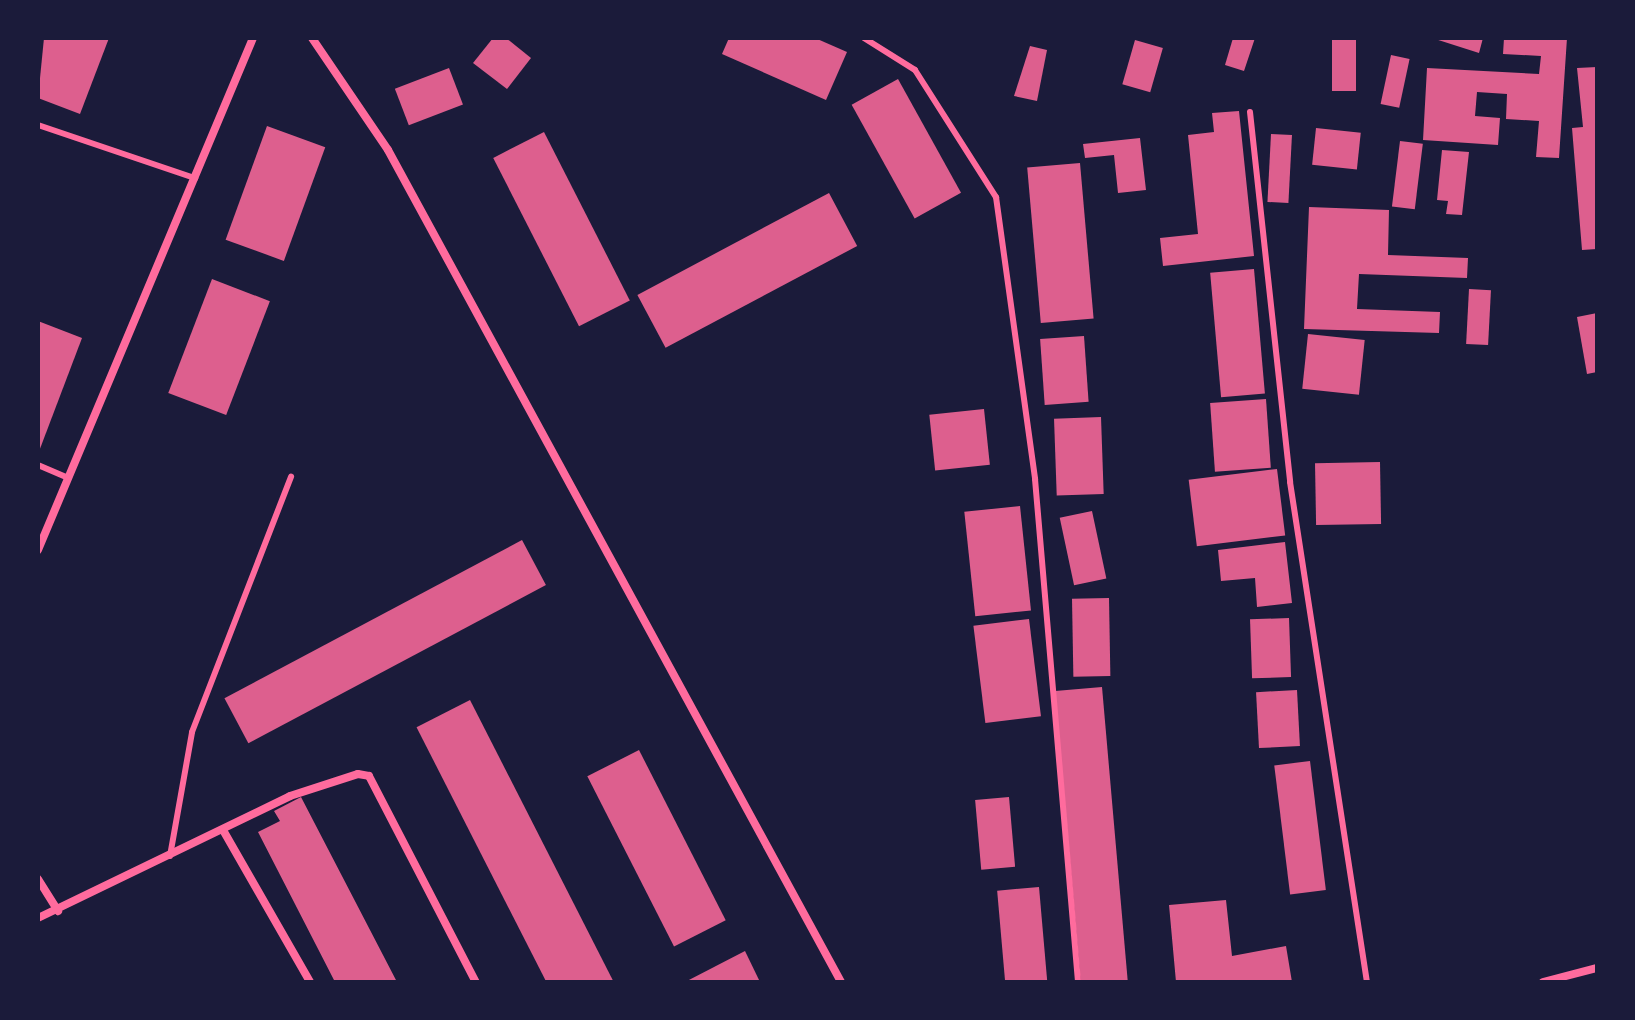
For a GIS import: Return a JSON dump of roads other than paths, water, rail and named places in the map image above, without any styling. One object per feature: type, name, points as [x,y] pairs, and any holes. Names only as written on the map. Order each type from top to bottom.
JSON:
[{"type":"street","points":[[38,550],[253,38]]},
{"type":"street","points":[[312,38],[388,150],[841,982]]},
{"type":"street","points":[[38,918],[345,774],[369,776],[476,982]]},
{"type":"street","points":[[223,830],[310,982]]},
{"type":"street","points":[[38,879],[58,911]]},
{"type":"street","points":[[1543,982],[1597,968]]},
{"type":"lane","points":[[864,38],[915,70],[996,197],[1035,479],[1078,982]]},
{"type":"lane","points":[[1250,112],[1290,482],[1367,982]]},
{"type":"lane","points":[[38,125],[195,178]]},
{"type":"lane","points":[[38,465],[68,478]]},
{"type":"lane","points":[[170,856],[192,732],[291,477]]}]
